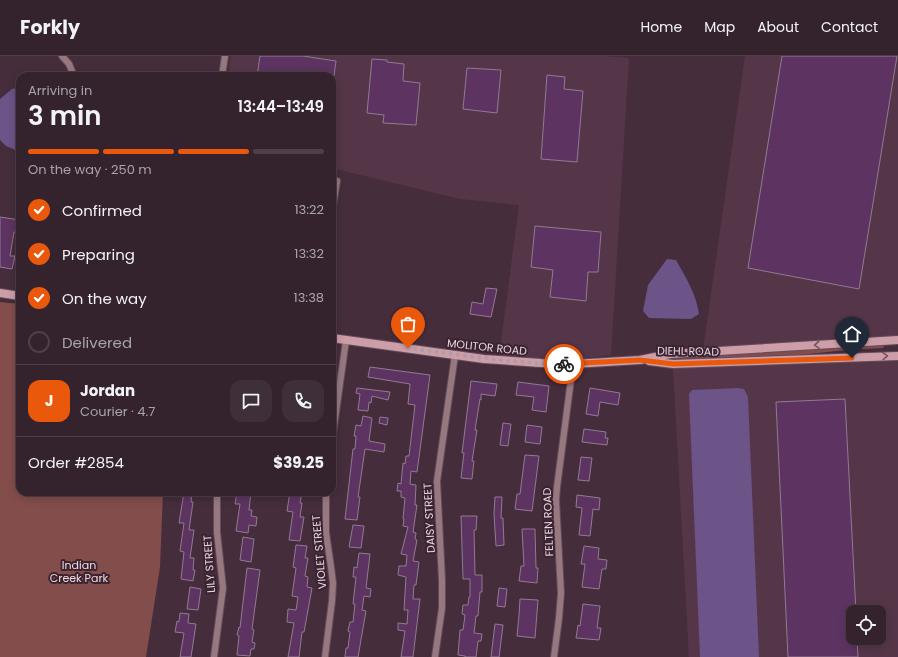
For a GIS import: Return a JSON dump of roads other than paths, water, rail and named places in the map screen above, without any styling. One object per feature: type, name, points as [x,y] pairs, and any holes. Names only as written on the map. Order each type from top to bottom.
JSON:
[{"type":"street","points":[[62,56],[69,64],[72,72]]},
{"type":"street","points":[[223,72],[225,56]]},
{"type":"street","points":[[336,187],[337,181]]},
{"type":"street","points":[[0,293],[16,295]]},
{"type":"street","name":"MOLITOR ROAD","points":[[336,339],[455,355],[513,361],[573,364],[640,360]]},
{"type":"street","points":[[336,412],[346,340]]},
{"type":"street","name":"DIEHL ROAD","points":[[640,360],[670,354],[898,340]]},
{"type":"street","name":"DAISY STREET","points":[[435,657],[442,608],[437,481],[455,355]]},
{"type":"street","name":"DIEHL ROAD","points":[[640,360],[673,364],[898,356]]},
{"type":"street","name":"FELTEN ROAD","points":[[554,657],[561,593],[556,500],[573,364]]},
{"type":"street","name":"LILY STREET","points":[[214,657],[223,588],[217,532],[217,496]]},
{"type":"street","name":"VIOLET STREET","points":[[325,657],[333,584],[332,567],[326,533],[326,496]]},
{"type":"park label","name":"Indian Creek Park","points":[[79,571]]}]
